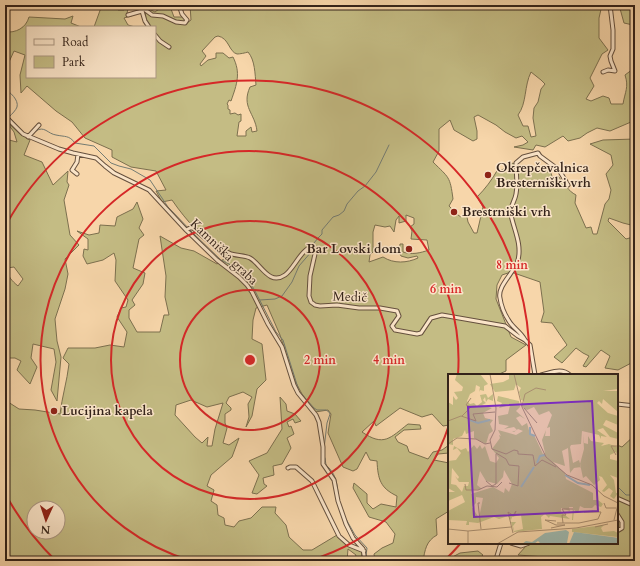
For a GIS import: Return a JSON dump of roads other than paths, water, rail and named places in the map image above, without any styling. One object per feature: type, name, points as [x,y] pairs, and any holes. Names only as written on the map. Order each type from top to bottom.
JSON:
[{"type":"street","points":[[128,15],[146,10],[152,15],[163,16],[176,22],[185,23],[187,20],[182,14],[179,5]]},
{"type":"street","points":[[603,72],[608,70],[615,71],[610,56],[613,49],[613,30],[610,5]]},
{"type":"street","points":[[142,11],[144,21],[148,26]]},
{"type":"street","points":[[156,36],[169,47]]},
{"type":"street","name":"Kamniška graba","points":[[5,116],[23,134],[29,135],[46,145],[96,158],[114,173],[149,190],[217,260],[247,285],[255,296],[268,324],[282,347],[298,393],[316,415],[319,422],[323,447],[323,464],[334,480],[338,501],[346,524],[365,557]]},
{"type":"street","points":[[29,135],[39,125]]},
{"type":"street","points":[[535,374],[530,345],[525,340],[523,335],[509,322],[499,293],[516,265],[519,254],[518,239],[510,211],[516,197],[516,163],[523,157],[538,153],[559,170],[568,185]]},
{"type":"street","points":[[77,174],[72,170],[77,162],[78,154]]},
{"type":"street","name":"Medič","points":[[188,229],[193,228],[224,252],[242,257],[248,257],[262,271],[272,277],[279,278],[284,276],[307,249],[313,247],[315,251],[309,296],[311,302],[315,305],[394,310],[397,311],[399,315],[392,324],[393,328],[413,334],[421,333],[431,318],[442,315],[505,326],[525,340]]},
{"type":"street","points":[[545,374],[562,370],[569,374]]},
{"type":"street","points":[[618,404],[635,406]]},
{"type":"street","points":[[288,468],[292,466],[296,467],[312,481],[339,536],[365,557],[360,561]]},
{"type":"street","points":[[618,498],[635,506]]},
{"type":"street","points":[[618,516],[622,522],[622,528],[618,530]]},
{"type":"street","points":[[498,561],[497,556],[501,544]]},
{"type":"street","points":[[514,544],[521,546],[526,544]]},
{"type":"street","points":[[631,561],[635,558]]},
{"type":"waterway","points":[[5,89],[14,96],[17,102],[16,109],[9,117],[24,133]]},
{"type":"waterway","points":[[36,131],[39,129],[44,129],[53,134],[69,137],[75,143],[94,146],[111,163],[131,169],[150,180],[168,207],[194,234],[221,260],[229,264],[237,272],[243,273],[254,289],[276,332],[283,340],[299,391],[314,408],[317,410],[326,410],[330,414],[327,423],[324,449]]},
{"type":"waterway","points":[[314,243],[322,234],[322,230],[333,217],[344,211],[347,204],[358,191],[365,186],[376,172],[389,145]]},
{"type":"waterway","points":[[260,300],[275,299],[282,296],[292,282],[299,266],[312,251]]},
{"type":"waterway","points":[[325,458],[326,465],[332,471],[335,478],[338,493]]},
{"type":"waterway","points":[[618,487],[626,495],[630,495],[635,500]]},
{"type":"waterway","points":[[346,519],[355,535],[367,548],[366,556]]},
{"type":"place","name":"Okrepčevalnica Bresterniški vrh","points":[[488,175]]},
{"type":"place","name":"Brestrniški vrh","points":[[454,212]]},
{"type":"place","name":"Bar Lovski dom","points":[[409,249]]},
{"type":"place","name":"Lucijina kapela","points":[[54,411]]}]
